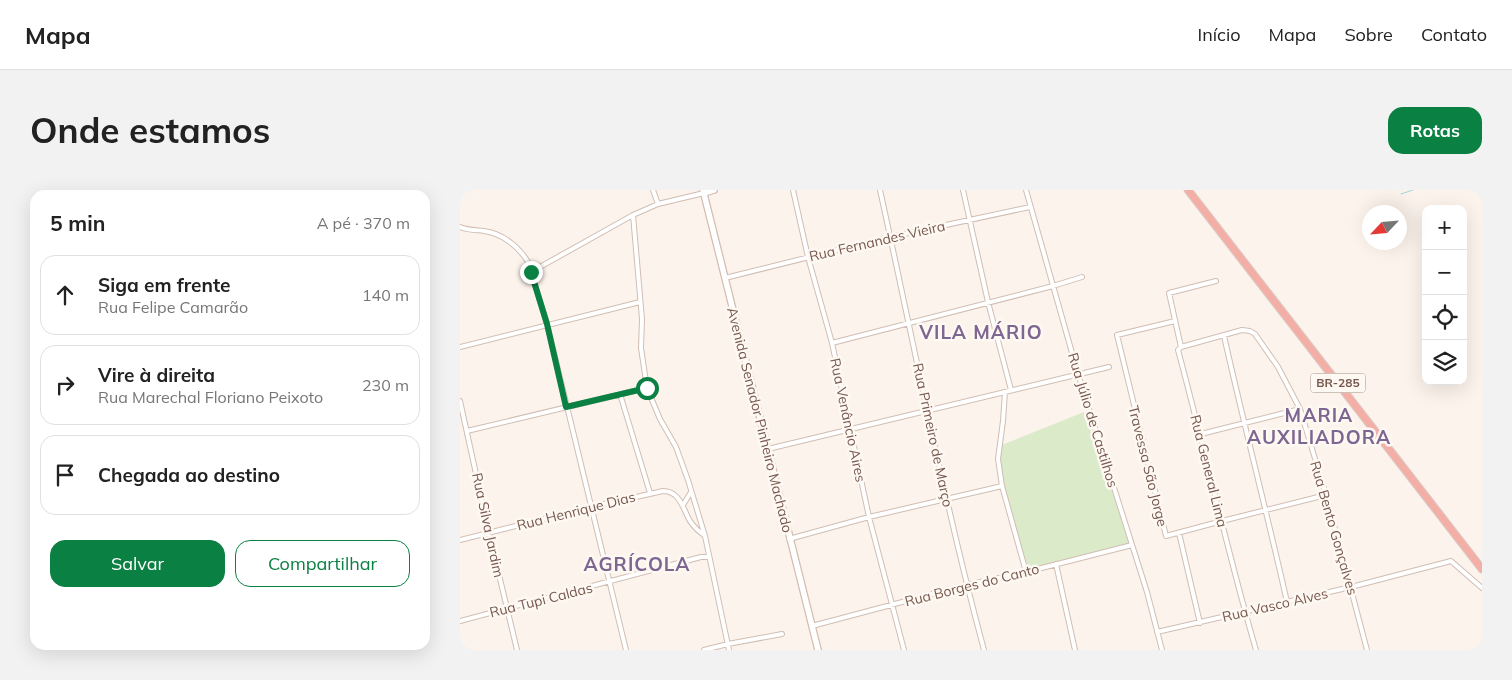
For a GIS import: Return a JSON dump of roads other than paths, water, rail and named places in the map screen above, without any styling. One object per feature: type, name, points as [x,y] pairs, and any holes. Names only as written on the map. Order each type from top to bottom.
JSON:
[{"type":"highway","name":"BR-285","points":[[1188,190],[1482,569]]},
{"type":"main road","points":[[703,191],[714,190]]},
{"type":"main road","name":"Avenida Senador Pinheiro Machado","points":[[703,191],[818,650]]},
{"type":"street","points":[[653,190],[658,204]]},
{"type":"street","name":"Rua Venâncio Aires","points":[[793,190],[808,257],[832,343],[869,517],[904,650]]},
{"type":"street","name":"Rua Primeiro de Março","points":[[880,190],[946,499],[966,585],[984,650]]},
{"type":"street","points":[[963,190],[988,302],[1011,390]]},
{"type":"street","name":"Rua Júlio de Castilhos","points":[[1026,190],[1078,374],[1147,592],[1162,650]]},
{"type":"street","points":[[531,272],[632,215],[658,204],[703,191]]},
{"type":"street","name":"Rua Fernandes Vieira","points":[[724,278],[890,237],[1030,207]]},
{"type":"street","points":[[632,215],[642,318],[641,348],[647,388],[660,419],[676,447],[705,536],[729,650]]},
{"type":"street","points":[[460,227],[493,232],[514,245],[528,262],[547,324],[626,650]]},
{"type":"street","points":[[832,343],[1082,277]]},
{"type":"street","name":"Rua General Lima","points":[[1216,281],[1169,293],[1181,347],[1178,350],[1256,650]]},
{"type":"street","points":[[460,347],[640,302]]},
{"type":"street","name":"Travessa São Jorge","points":[[1175,321],[1117,335],[1166,536],[1178,533]]},
{"type":"street","name":"Rua Bento Gonçalves","points":[[1224,336],[1242,330],[1255,334],[1278,367],[1300,409],[1326,495],[1367,650]]},
{"type":"street","points":[[1181,347],[1224,336],[1243,422],[1267,511],[1288,602]]},
{"type":"street","points":[[768,449],[1110,367]]},
{"type":"street","points":[[467,431],[647,388]]},
{"type":"street","points":[[1006,392],[998,459],[1002,486],[1026,572]]},
{"type":"street","points":[[620,394],[650,493]]},
{"type":"street","name":"Rua Silva Jardim","points":[[460,400],[506,609],[517,650]]},
{"type":"street","points":[[1200,434],[1300,409]]},
{"type":"street","points":[[460,427],[466,426]]},
{"type":"street","points":[[789,539],[869,517],[1002,486]]},
{"type":"street","name":"Rua Henrique Dias","points":[[460,540],[663,490],[671,492],[683,505]]},
{"type":"street","points":[[691,492],[683,505],[696,529],[705,536]]},
{"type":"street","points":[[1200,623],[1178,533],[1222,520],[1267,511],[1326,495]]},
{"type":"street","name":"Rua Borges do Canto","points":[[812,626],[1132,544]]},
{"type":"street","name":"Rua Tupi Caldas","points":[[460,621],[701,557],[709,557]]},
{"type":"street","name":"Rua Vasco Alves","points":[[1157,632],[1351,587],[1451,561],[1482,588]]},
{"type":"street","points":[[1056,564],[1075,650]]},
{"type":"street","points":[[704,650],[782,634]]},
{"type":"waterway","points":[[1401,194],[1413,190]]},
{"type":"district","name":"VILA MÁRIO","points":[[981,332]]},
{"type":"district","name":"MARIA AUXILIADORA","points":[[1319,426]]},
{"type":"district","name":"AGRÍCOLA","points":[[637,564]]}]
